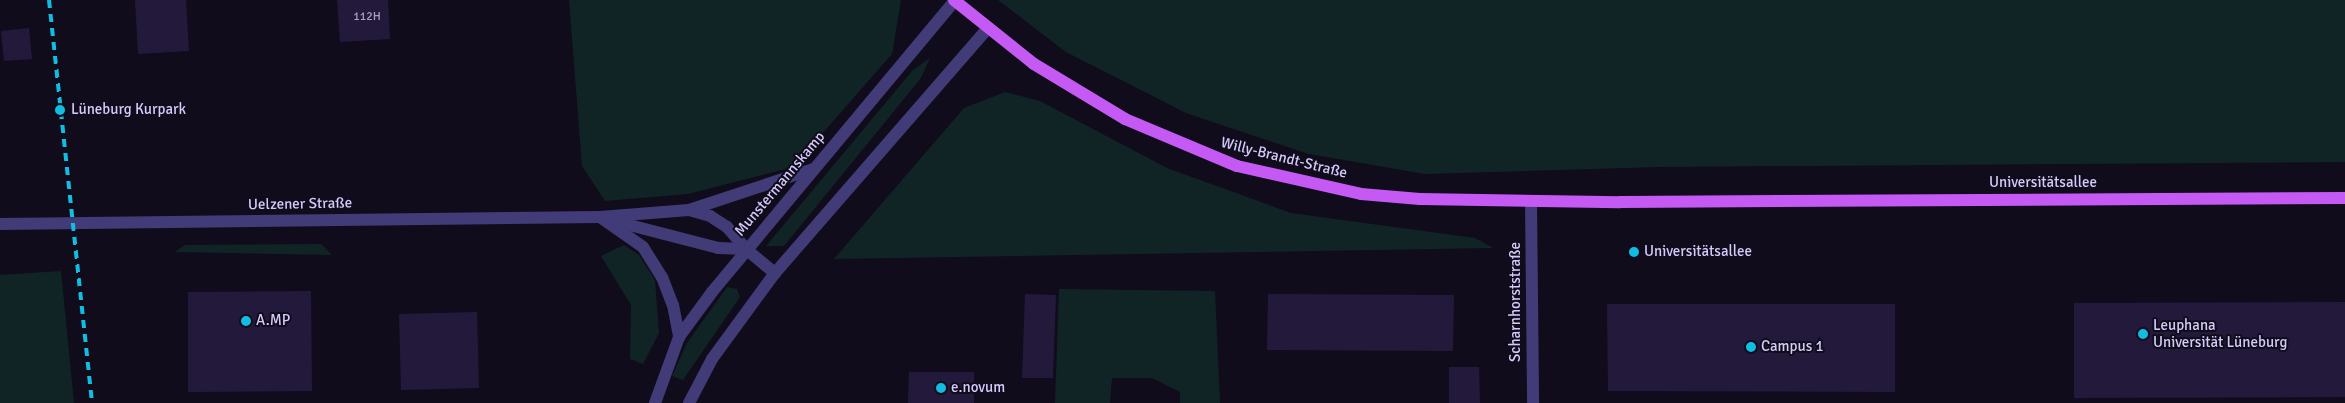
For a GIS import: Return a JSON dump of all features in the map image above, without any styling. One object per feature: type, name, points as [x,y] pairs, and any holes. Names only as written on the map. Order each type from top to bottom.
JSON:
[{"type":"main road","name":"Willy-Brandt-Straße","points":[[955,0],[987,29],[1034,64],[1124,120],[1237,166],[1361,194],[1420,200],[1531,202]]},
{"type":"main road","name":"Universitätsallee","points":[[1531,202],[2345,198]]},
{"type":"street","name":"Munstermannskamp","points":[[655,403],[680,337],[746,249],[955,0]]},
{"type":"street","points":[[689,403],[712,359],[776,273],[987,29]]},
{"type":"street","name":"Uelzener Straße","points":[[0,224],[600,218],[689,210],[813,170]]},
{"type":"street","name":"Scharnhorststraße","points":[[1531,202],[1533,403]]},
{"type":"street","name":"Uelzener Straße","points":[[689,210],[710,216],[727,227],[746,249],[776,273]]},
{"type":"street","points":[[600,218],[643,247],[662,277],[674,305],[680,337]]},
{"type":"street","name":"Uelzener Straße","points":[[600,218],[718,248],[746,249]]},
{"type":"green space","points":[[569,0],[901,0],[892,54],[793,167],[688,194],[605,201],[582,166]]},
{"type":"green space","points":[[998,0],[2345,0],[2345,162],[1659,167],[1425,174],[1309,154],[1186,113],[1066,52]]},
{"type":"green space","points":[[930,58],[921,78],[784,246],[766,246],[913,70]]},
{"type":"green space","points":[[1005,92],[1040,101],[1167,168],[1291,213],[1475,238],[1493,248],[834,259],[964,108]]},
{"type":"green space","points":[[321,244],[332,255],[175,252],[185,245]]},
{"type":"green space","points":[[624,245],[639,255],[655,280],[659,333],[643,364],[630,359],[631,305],[601,256]]},
{"type":"green space","points":[[61,271],[74,403],[0,403],[0,275]]},
{"type":"green space","points":[[727,287],[737,289],[740,297],[683,380],[672,376],[687,343]]},
{"type":"green space","points":[[1059,289],[1215,291],[1220,403],[1180,403],[1180,392],[1152,378],[1112,378],[1110,403],[1055,403]]},
{"type":"building","points":[[135,0],[186,0],[189,51],[138,54]]},
{"type":"building","points":[[337,0],[388,0],[390,39],[340,42]]},
{"type":"building","points":[[29,28],[32,59],[4,61],[1,31]]},
{"type":"building","points":[[311,291],[312,391],[188,392],[188,292]]},
{"type":"building","points":[[1025,294],[1056,295],[1053,378],[1022,378]]},
{"type":"building","points":[[1268,294],[1454,295],[1453,351],[1267,350]]},
{"type":"building","points":[[2345,302],[2345,397],[2074,398],[2074,303]]},
{"type":"building","name":"Campus 1","points":[[1607,304],[1895,304],[1895,392],[1608,391]]},
{"type":"building","points":[[477,312],[479,388],[401,390],[399,314]]},
{"type":"building","points":[[1449,367],[1479,367],[1480,403],[1449,403]]},
{"type":"building","name":"e.novum","points":[[909,372],[974,372],[974,403],[908,403]]},
{"type":"railway","points":[[49,0],[92,403]]},
{"type":"place","name":"Lüneburg Kurpark","points":[[60,110]]},
{"type":"place","name":"Universitätsallee","points":[[1634,252]]},
{"type":"place","name":"A.MP","points":[[246,321]]},
{"type":"place","name":"Leuphana Universität Lüneburg","points":[[2143,334]]},
{"type":"place","name":"Campus 1","points":[[1751,347]]},
{"type":"place","name":"e.novum","points":[[941,388]]}]
